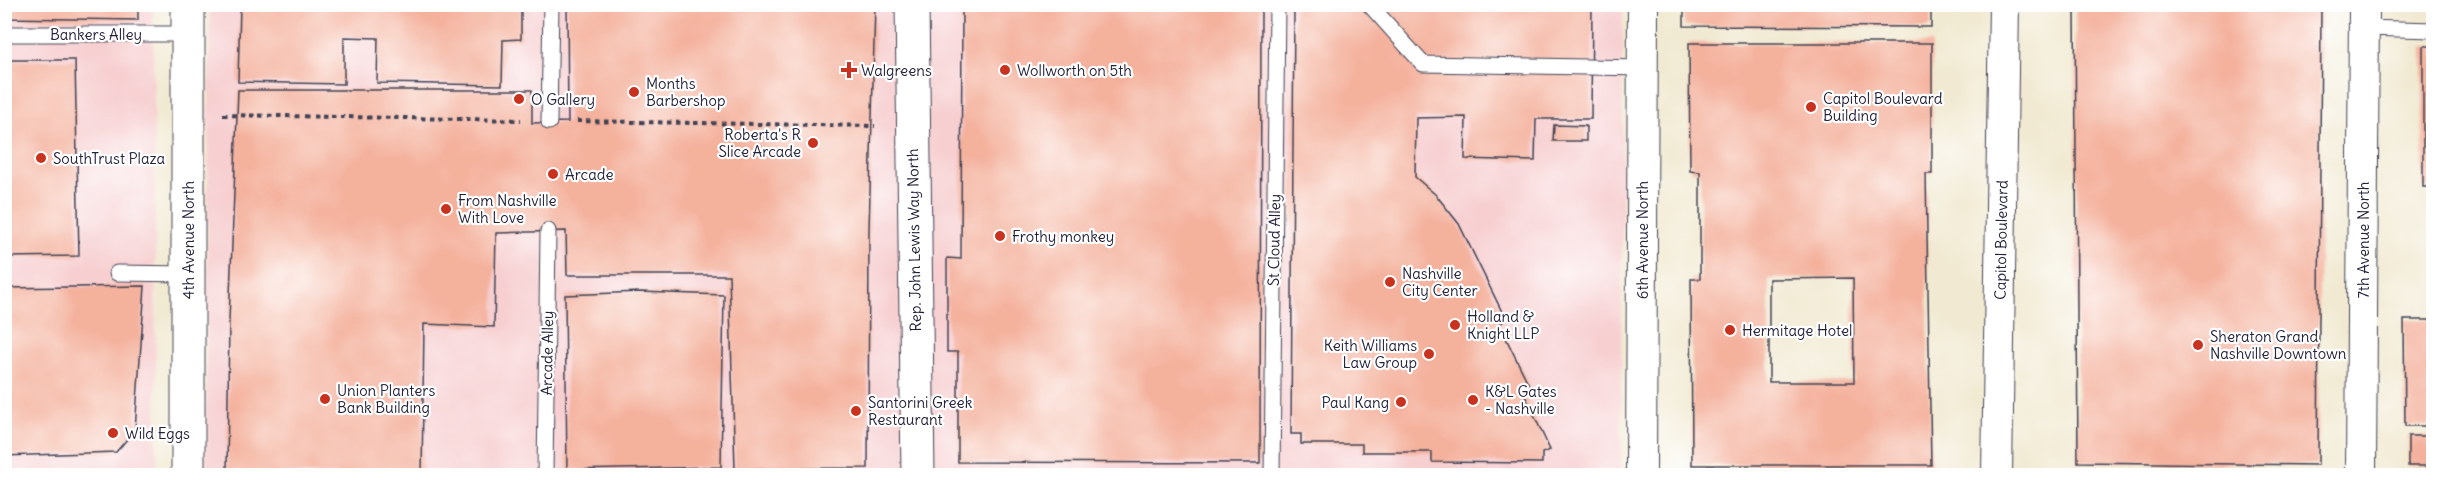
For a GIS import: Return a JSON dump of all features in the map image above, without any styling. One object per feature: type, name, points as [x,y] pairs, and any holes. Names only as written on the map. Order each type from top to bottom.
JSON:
[{"type":"street","name":"Rep. John Lewis Way North","points":[[912,4],[918,476]]},
{"type":"street","name":"6th Avenue North","points":[[1641,476],[1644,4]]},
{"type":"street","name":"Capitol Boulevard","points":[[1997,476],[2004,4]]},
{"type":"street","name":"7th Avenue North","points":[[2361,476],[2364,16]]},
{"type":"street","name":"4th Avenue North","points":[[188,19],[188,476]]},
{"type":"lane","points":[[549,122],[551,4]]},
{"type":"lane","name":"St Cloud Alley","points":[[1272,476],[1277,4]]},
{"type":"lane","points":[[1369,4],[1423,64],[1643,68]]},
{"type":"lane","points":[[2364,16],[2433,30]]},
{"type":"lane","name":"Bankers Alley","points":[[4,34],[188,19]]},
{"type":"lane","name":"Arcade Alley","points":[[545,476],[548,231]]},
{"type":"lane","points":[[117,273],[188,274]]},
{"type":"shaded area","points":[[4,5],[153,5],[157,475],[5,475]]},
{"type":"shaded area","points":[[210,5],[1623,5],[1621,475],[205,476]]},
{"type":"building","points":[[4,4],[138,4],[138,20],[4,18]]},
{"type":"building","points":[[567,4],[875,4],[869,230],[868,468],[735,469],[729,275],[567,275],[566,231],[496,233],[494,327],[424,324],[422,476],[227,473],[229,321],[238,90],[532,90],[532,123],[568,122]]},
{"type":"building","points":[[962,4],[1261,4],[1260,463],[958,462],[958,352],[947,352],[947,258],[961,259]]},
{"type":"building","points":[[1684,4],[1931,4],[1931,27],[1684,26]]},
{"type":"building","points":[[2075,4],[2321,4],[2318,465],[2078,462]]},
{"type":"building","points":[[2403,4],[2434,4],[2434,9],[2403,9]]},
{"type":"building","points":[[240,5],[521,5],[521,39],[503,40],[502,85],[377,83],[378,38],[344,37],[344,84],[238,82]]},
{"type":"building","points":[[1294,5],[1592,5],[1591,119],[1536,119],[1535,161],[1465,159],[1466,117],[1416,118],[1415,177],[1436,195],[1459,224],[1506,320],[1499,324],[1530,387],[1523,391],[1550,450],[1542,453],[1542,463],[1432,462],[1432,452],[1362,452],[1362,444],[1301,444],[1301,434],[1291,434]]},
{"type":"building","points":[[1689,43],[1932,43],[1932,174],[1926,174],[1931,465],[1692,465],[1691,279],[1700,279],[1700,172],[1690,171]],"holes":[[[1853,278],[1854,382],[1769,382],[1769,279]]]},
{"type":"building","points":[[2423,46],[2434,46],[2434,187],[2423,187]]},
{"type":"building","name":"SouthTrust Plaza","points":[[4,60],[75,60],[79,256],[4,257]]},
{"type":"building","points":[[1554,125],[1586,126],[1586,141],[1553,141]]},
{"type":"building","points":[[145,286],[135,430],[116,452],[4,456],[4,288]]},
{"type":"building","points":[[640,292],[724,295],[721,467],[567,470],[565,295]]},
{"type":"building","points":[[2404,320],[2434,320],[2434,426],[2405,426]]},
{"type":"building","points":[[2408,436],[2434,436],[2434,466],[2408,466]]},
{"type":"place","name":"Walgreens","points":[[849,70]]},
{"type":"place","name":"Wollworth on 5th","points":[[1005,70]]},
{"type":"place","name":"Months Barbershop","points":[[634,92]]},
{"type":"place","name":"O Gallery","points":[[519,99]]},
{"type":"place","name":"Capitol Boulevard Building","points":[[1811,107]]},
{"type":"place","name":"Roberta's R Slice Arcade","points":[[813,143]]},
{"type":"place","name":"SouthTrust Plaza","points":[[41,158]]},
{"type":"place","name":"Arcade","points":[[553,174]]},
{"type":"place","name":"From Nashville With Love","points":[[446,209]]},
{"type":"place","name":"Frothy monkey","points":[[1000,236]]},
{"type":"place","name":"Nashville City Center","points":[[1390,282]]},
{"type":"place","name":"Holland & Knight LLP","points":[[1455,325]]},
{"type":"place","name":"Hermitage Hotel","points":[[1730,330]]},
{"type":"place","name":"Sheraton Grand Nashville Downtown","points":[[2198,345]]},
{"type":"place","name":"Keith Williams Law Group","points":[[1429,354]]},
{"type":"place","name":"Union Planters Bank Building","points":[[325,399]]},
{"type":"place","name":"K&L Gates - Nashville","points":[[1473,400]]},
{"type":"place","name":"Paul Kang","points":[[1401,402]]},
{"type":"place","name":"Santorini Greek Restaurant","points":[[856,411]]},
{"type":"place","name":"Wild Eggs","points":[[113,433]]}]
